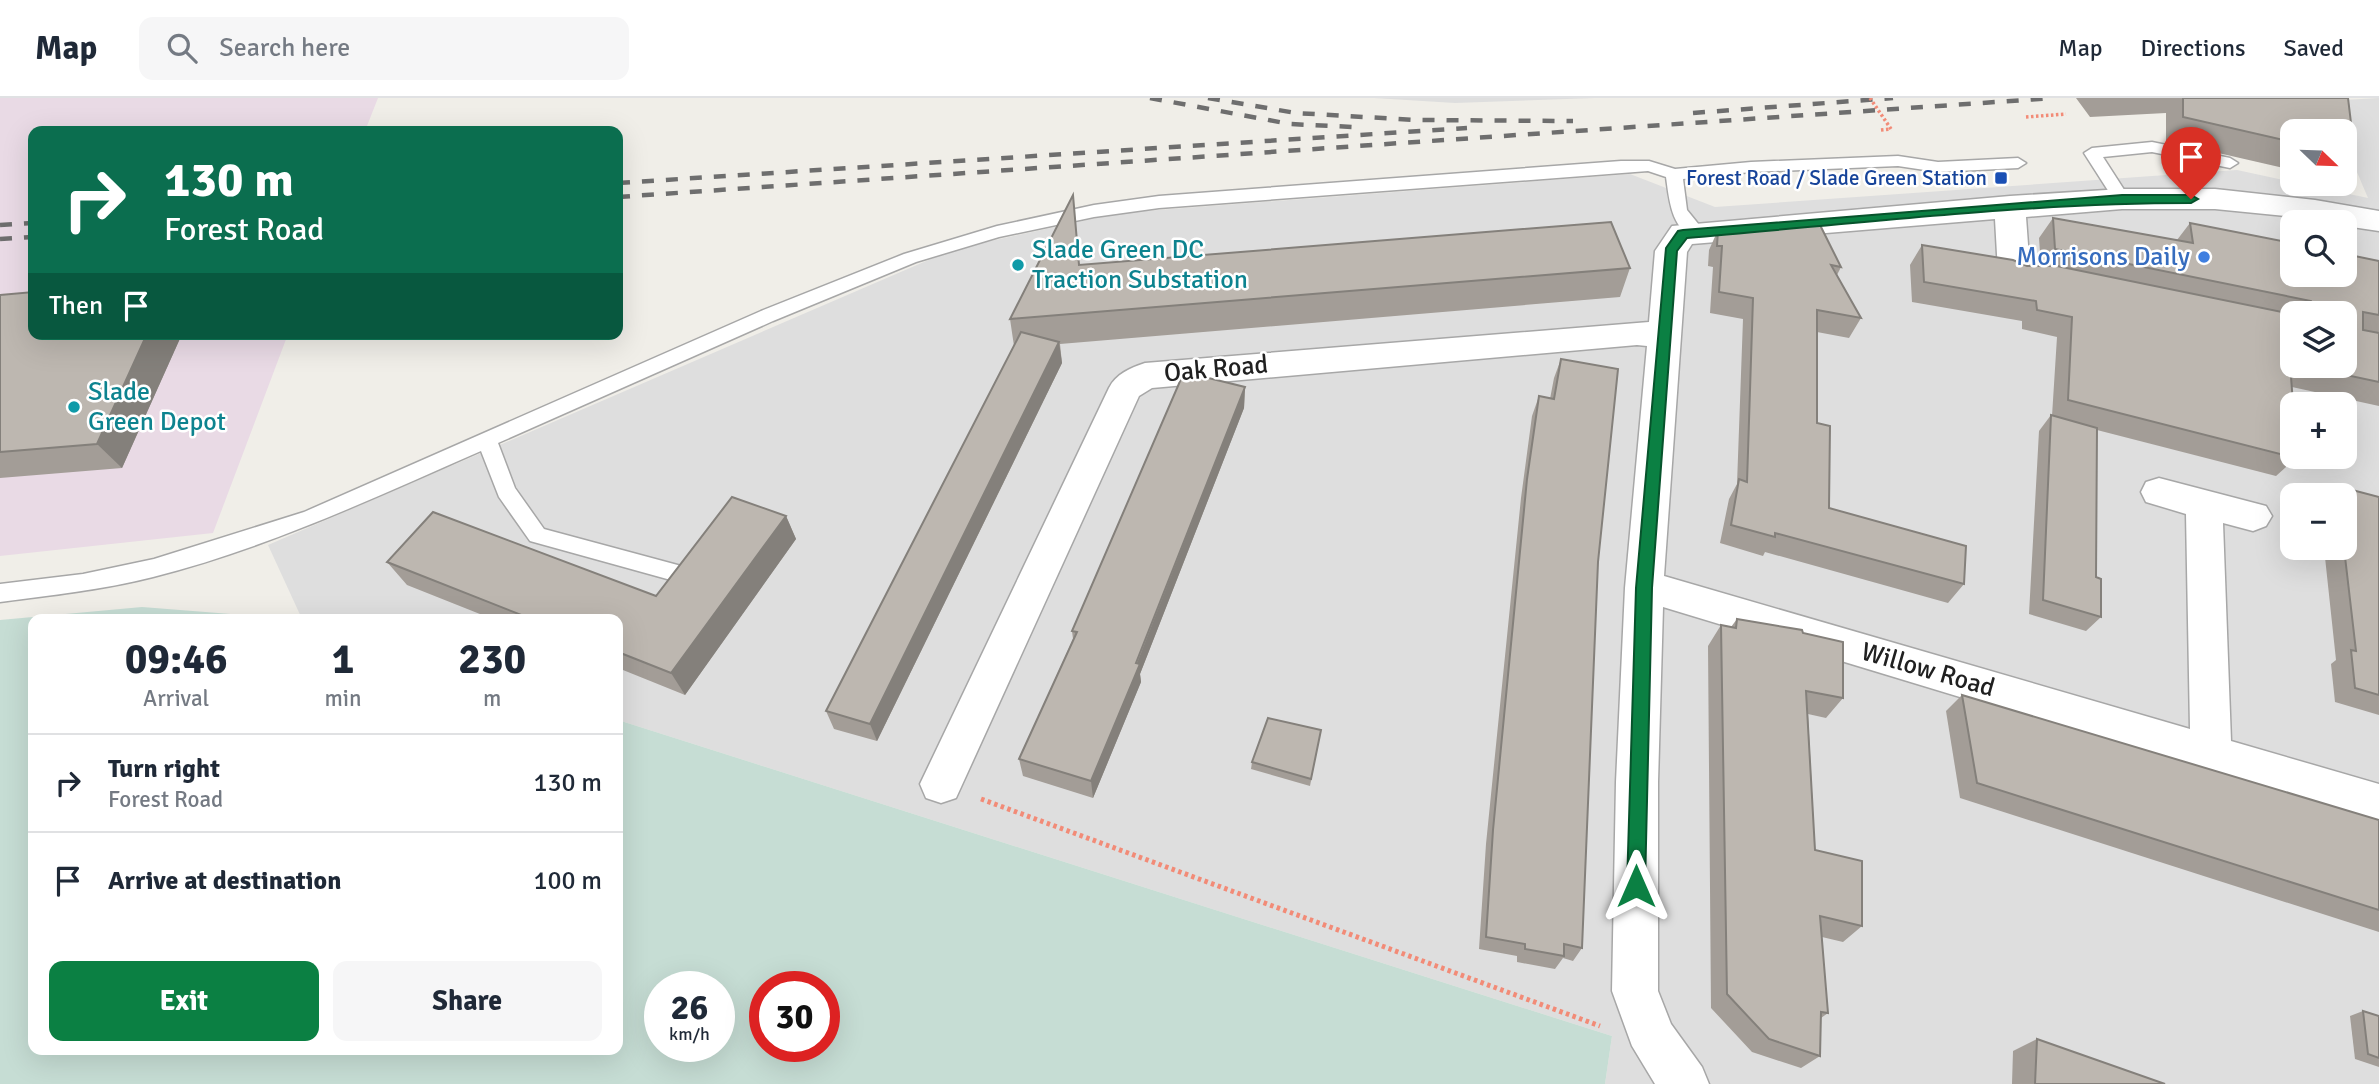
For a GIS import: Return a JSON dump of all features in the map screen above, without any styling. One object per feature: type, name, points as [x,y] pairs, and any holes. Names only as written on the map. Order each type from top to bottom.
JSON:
[{"type":"street","points":[[1685,1084],[1664,1059],[1643,1023],[1635,991],[1637,782],[1644,588],[1671,251],[1683,234],[2122,199],[2215,199],[2315,210],[2379,221]]},
{"type":"street","points":[[2010,206],[2021,274]]},
{"type":"street","name":"Oak Road","points":[[941,784],[1126,388],[1145,376],[1637,333],[1663,335]]},
{"type":"street","points":[[2159,492],[2252,516]]},
{"type":"street","points":[[2204,504],[2211,752]]},
{"type":"street","name":"Willow Road","points":[[1644,588],[1671,593],[2379,804]]},
{"type":"lane","points":[[2122,199],[2092,153],[2152,147],[2230,163]]},
{"type":"lane","points":[[0,593],[83,583],[154,568],[228,547],[310,518],[766,316],[884,268],[950,244],[1047,219],[1159,202],[1621,166],[1660,168],[1674,174],[1751,167],[1898,161],[1938,167],[2018,163]]},
{"type":"lane","points":[[1674,174],[1679,211],[1695,231]]},
{"type":"lane","points":[[487,440],[506,491],[537,535],[678,573]]},
{"type":"path","points":[[1870,98],[1891,129]]},
{"type":"path","points":[[2026,117],[2066,114]]},
{"type":"path","points":[[941,784],[1601,1027]]},
{"type":"shaded area","points":[[0,98],[378,98],[367,126],[28,126],[28,340],[286,340],[213,533],[0,556]]},
{"type":"shaded area","points":[[1374,98],[1595,98],[1455,103]]},
{"type":"shaded area","points":[[2379,98],[2379,1084],[1605,1084],[1612,1036],[623,722],[623,614],[300,614],[268,545],[954,249],[1119,213],[1630,174],[1715,207],[2237,170],[2280,179],[2280,196],[2357,196],[2368,198],[2357,172],[2357,119],[2337,119],[2326,101]]},
{"type":"green space","points":[[142,607],[231,614],[66,614]]},
{"type":"green space","points":[[28,617],[28,1055],[623,1055],[623,722],[1612,1036],[1605,1084],[0,1084],[0,620]]},
{"type":"building","points":[[2183,98],[2348,98],[2351,119],[2280,119],[2280,139],[2183,117]]},
{"type":"building","points":[[1073,195],[1079,265],[1611,222],[1630,268],[1010,319]]},
{"type":"building","points":[[2053,218],[2193,243],[2190,223],[2280,241],[2280,287],[2357,287],[2357,256],[2379,261],[2379,315],[2363,312],[2363,330],[2379,333],[2379,382],[2357,377],[2357,301],[2311,301],[2055,249]]},
{"type":"building","points":[[1820,225],[1841,267],[1831,265],[1861,318],[1817,310],[1817,423],[1830,426],[1829,508],[1966,546],[1964,584],[1775,533],[1775,537],[1731,525],[1739,479],[1747,482],[1753,298],[1719,292],[1722,246],[1717,246],[1718,230]]},
{"type":"building","points":[[1922,245],[2013,260],[2027,266],[2057,266],[2280,312],[2280,378],[2291,378],[2292,392],[2280,392],[2280,454],[2068,400],[2072,317],[2037,310],[2036,301],[1924,282]]},
{"type":"building","name":"Slade Green Depot","points":[[28,292],[28,340],[144,340],[97,444],[0,452],[0,295]]},
{"type":"building","points":[[1021,332],[1059,342],[870,724],[826,711]]},
{"type":"building","points":[[1561,359],[1618,369],[1598,562],[1582,948],[1564,944],[1564,956],[1525,949],[1525,944],[1486,937],[1493,830],[1527,479],[1539,396],[1554,399]]},
{"type":"building","points":[[1184,372],[1245,387],[1136,663],[1140,664],[1091,781],[1019,759],[1077,632],[1072,631]]},
{"type":"building","points":[[2051,415],[2097,428],[2096,577],[2101,579],[2101,617],[2043,600]]},
{"type":"building","points":[[2357,491],[2379,497],[2379,695],[2355,688],[2351,650],[2356,651],[2345,560],[2357,560]]},
{"type":"building","points":[[732,497],[786,516],[671,673],[623,654],[623,614],[519,614],[387,562],[433,512],[656,596]]},
{"type":"building","points":[[1737,619],[1802,630],[1803,633],[1843,642],[1843,698],[1806,691],[1815,850],[1862,861],[1862,926],[1820,916],[1828,1013],[1821,1012],[1820,1056],[1769,1039],[1727,994],[1721,625],[1736,628]]},
{"type":"building","points":[[1962,695],[2379,820],[2379,910],[1977,783]]},
{"type":"building","points":[[1268,718],[1321,730],[1311,779],[1252,762]]},
{"type":"building","points":[[2363,1011],[2379,1016],[2379,1058],[2368,1054]]},
{"type":"building","points":[[2037,1039],[2165,1084],[2035,1084]]},
{"type":"railway","points":[[1150,98],[1290,124],[1354,127]]},
{"type":"railway","points":[[1208,98],[1296,113],[1416,120],[1573,121]]},
{"type":"railway","points":[[1693,113],[1893,98]]},
{"type":"railway","points":[[623,197],[2054,98]]},
{"type":"railway","points":[[623,183],[1467,128]]},
{"type":"railway","points":[[0,225],[28,223]]},
{"type":"railway","points":[[0,239],[28,237]]},
{"type":"place","name":"Forest Road / Slade Green Station","points":[[2001,178]]},
{"type":"place","name":"Morrisons Daily","points":[[2204,257]]},
{"type":"place","name":"Slade Green DC Traction Substation","points":[[1018,265]]},
{"type":"place","name":"Slade Green Depot","points":[[74,407]]},
{"type":"route","points":[[1636,886],[1644,588],[1671,251],[1683,234],[2010,206],[2122,199],[2191,199]]}]
